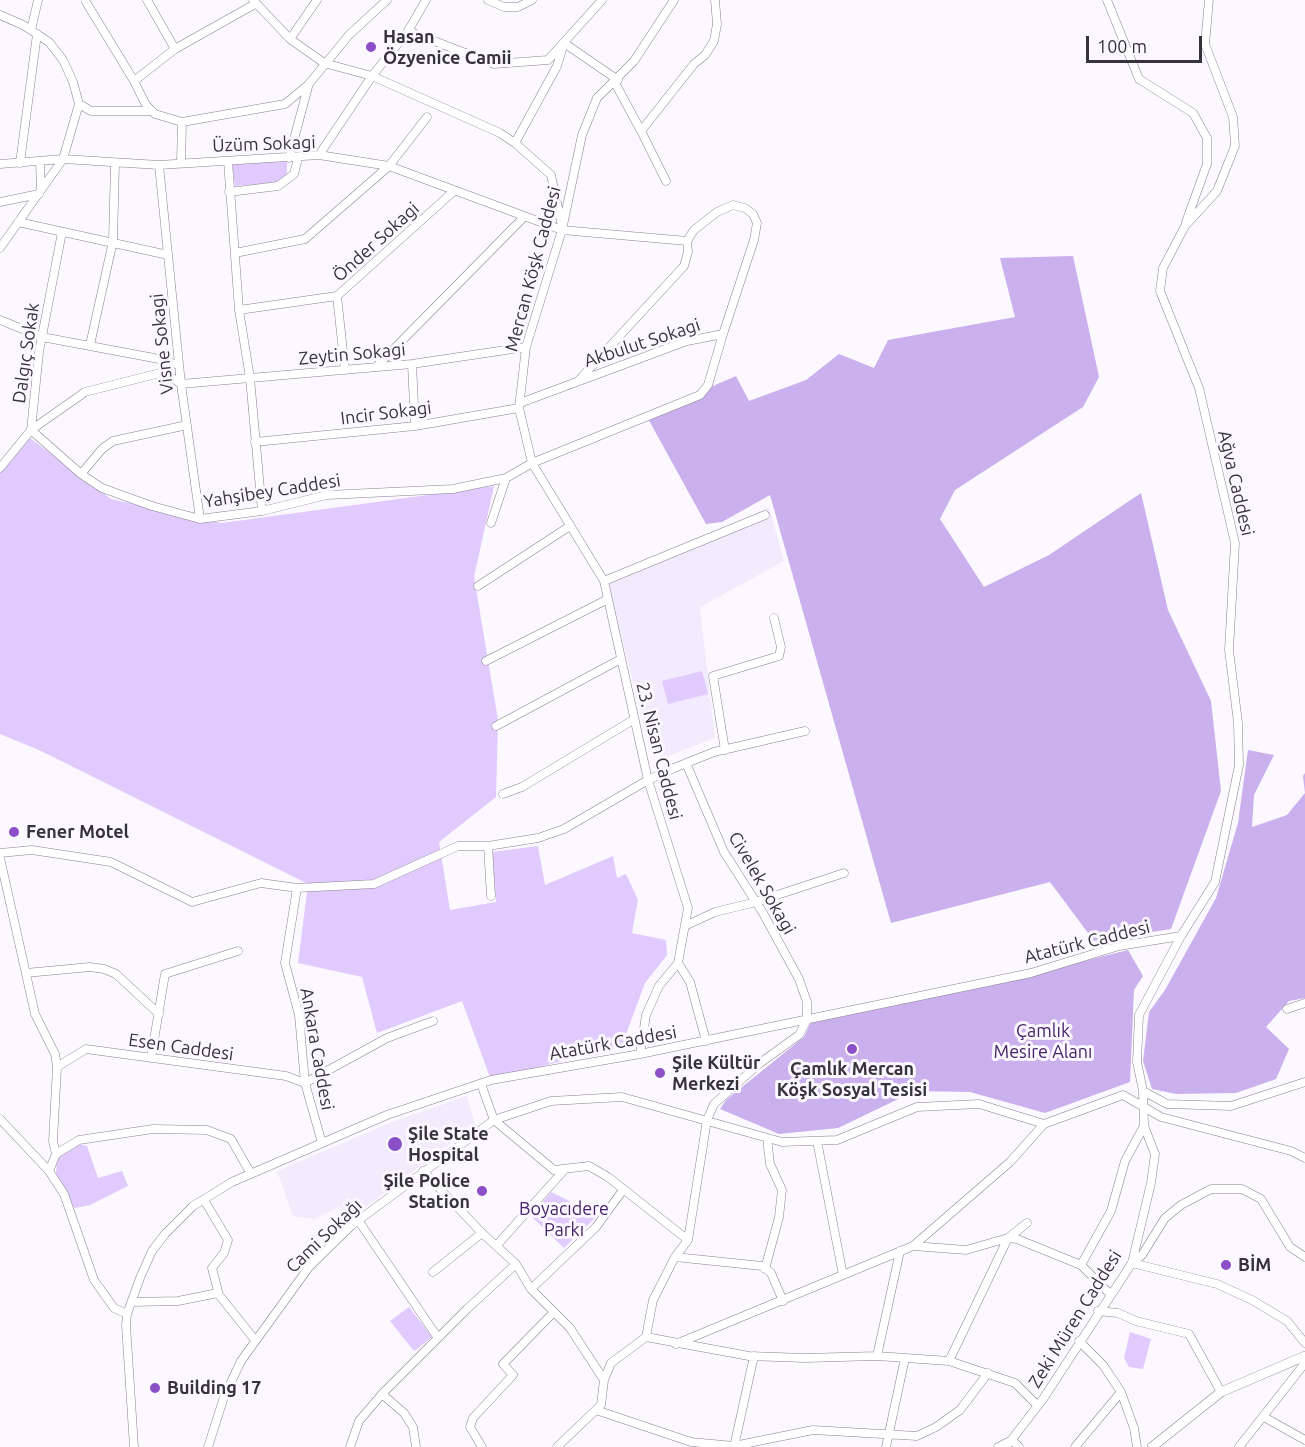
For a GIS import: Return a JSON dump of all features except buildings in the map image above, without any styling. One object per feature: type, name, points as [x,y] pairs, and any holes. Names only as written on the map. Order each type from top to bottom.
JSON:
[{"type":"main road","points":[[1152,1447],[1163,1443],[1221,1392],[1305,1356]]},
{"type":"street","points":[[20,163],[38,0]]},
{"type":"street","points":[[147,0],[176,50]]},
{"type":"street","points":[[290,39],[317,0]]},
{"type":"street","points":[[79,104],[91,111],[152,111],[182,122],[285,104],[308,85],[349,35],[387,0]]},
{"type":"street","points":[[319,155],[372,76],[408,31],[426,0]]},
{"type":"street","points":[[488,0],[504,7],[518,7],[532,0]]},
{"type":"street","points":[[408,31],[494,64],[548,60],[602,0]]},
{"type":"street","name":"Mercan Köşk Caddesi","points":[[532,463],[520,405],[526,347],[562,230],[582,135],[597,99],[634,61],[674,0]]},
{"type":"street","points":[[641,131],[694,64],[705,55],[714,41],[717,24],[715,0]]},
{"type":"street","points":[[1107,0],[1139,79],[1193,113],[1207,138],[1206,164],[1185,226]]},
{"type":"street","name":"Ağva Caddesi","points":[[1143,1091],[1137,1062],[1139,1015],[1181,936],[1215,882],[1239,765],[1238,723],[1229,651],[1235,543],[1199,388],[1160,291],[1163,268],[1185,226],[1217,191],[1235,146],[1233,117],[1205,44],[1209,0]]},
{"type":"street","points":[[85,1],[146,105],[152,111]]},
{"type":"street","points":[[134,81],[176,50],[254,2],[290,39],[324,63],[372,76],[500,133],[515,143],[551,175],[562,230]]},
{"type":"street","points":[[0,15],[49,42],[63,60],[73,82],[79,104],[63,159],[1,245]]},
{"type":"street","points":[[564,43],[616,81],[666,182]]},
{"type":"street","points":[[515,143],[557,66],[564,43]]},
{"type":"street","points":[[229,192],[278,186],[294,174],[293,158],[308,85]]},
{"type":"street","points":[[235,253],[305,239],[389,166],[427,117]]},
{"type":"street","points":[[181,162],[182,122]]},
{"type":"street","name":"Üzüm Sokagi","points":[[0,165],[63,159],[159,165],[319,155],[389,166],[524,218],[562,230],[687,241]]},
{"type":"street","points":[[40,161],[40,192]]},
{"type":"street","points":[[228,161],[239,310],[250,378],[261,511]]},
{"type":"street","points":[[90,345],[113,241],[115,163]]},
{"type":"street","name":"Visne Sokagi","points":[[159,165],[181,384],[200,519]]},
{"type":"street","name":"Önder Sokagi","points":[[239,310],[337,296],[454,191]]},
{"type":"street","points":[[0,202],[40,192]]},
{"type":"street","name":"Akbulut Sokagi","points":[[520,405],[579,380],[687,341],[723,334],[754,240],[757,223],[753,214],[745,208],[733,206],[717,212],[694,230],[687,241]]},
{"type":"street","points":[[376,367],[524,218]]},
{"type":"street","points":[[18,222],[113,241],[168,255]]},
{"type":"street","name":"Dalgıç Sokak","points":[[0,468],[31,430],[42,337],[62,232]]},
{"type":"street","points":[[579,380],[684,266],[688,252],[687,241]]},
{"type":"street","points":[[337,296],[345,370]]},
{"type":"street","points":[[0,320],[42,337],[179,365]]},
{"type":"street","points":[[491,523],[506,478],[532,463],[700,394],[708,385],[723,334]]},
{"type":"street","name":"Zeytin Sokagi","points":[[181,384],[411,364],[526,347]]},
{"type":"street","points":[[411,364],[415,426]]},
{"type":"street","points":[[31,430],[85,392],[164,372],[181,384]]},
{"type":"street","name":"Incir Sokagi","points":[[255,442],[415,426],[520,405]]},
{"type":"street","points":[[81,474],[110,443],[187,426]]},
{"type":"street","name":"Yahşibey Caddesi","points":[[31,430],[81,474],[102,488],[200,519],[261,511],[327,495],[453,489],[506,478]]},
{"type":"street","name":"23. Nisan Caddesi","points":[[532,463],[604,581],[648,780],[688,908],[678,963],[659,986],[646,1015],[640,1054]]},
{"type":"street","points":[[604,581],[765,515]]},
{"type":"street","points":[[478,586],[570,526]]},
{"type":"street","points":[[486,661],[608,599]]},
{"type":"street","points":[[725,750],[713,676],[779,656],[781,647],[774,618]]},
{"type":"street","points":[[496,726],[621,659]]},
{"type":"street","points":[[503,794],[522,787],[633,720]]},
{"type":"street","points":[[49,1171],[56,1154],[53,1141],[57,1067],[55,1054],[35,1014],[0,855],[32,850],[111,862],[192,902],[249,884],[274,883],[297,888],[374,884],[458,846],[488,846],[538,838],[564,829],[648,780],[686,763],[725,750],[805,731]]},
{"type":"street","name":"Civelek Sokagi","points":[[686,763],[724,852],[756,902],[799,979],[807,1002],[807,1020]]},
{"type":"street","points":[[488,846],[491,896]]},
{"type":"street","points":[[685,926],[715,912],[756,902],[844,873]]},
{"type":"street","name":"Ankara Caddesi","points":[[297,888],[285,963],[299,1015],[305,1083],[322,1143]]},
{"type":"street","name":"Atatürk Caddesi","points":[[127,1314],[152,1251],[165,1234],[204,1200],[251,1174],[387,1115],[481,1084],[706,1041],[1031,973],[1119,946],[1181,936]]},
{"type":"street","points":[[151,1058],[165,974],[238,951]]},
{"type":"street","points":[[678,963],[690,982],[706,1041]]},
{"type":"street","points":[[26,973],[90,967],[104,969],[116,974],[159,1014]]},
{"type":"street","points":[[1287,1009],[1305,1003]]},
{"type":"street","points":[[557,1447],[601,1405],[604,1380],[611,1363],[646,1337],[653,1300],[675,1257],[688,1240],[706,1120],[721,1097],[760,1063],[799,1035],[807,1020]]},
{"type":"street","points":[[305,1083],[387,1038],[433,1021]]},
{"type":"street","name":"Esen Caddesi","points":[[57,1067],[86,1049],[286,1076],[305,1083]]},
{"type":"street","points":[[1143,1091],[1167,1104],[1231,1106],[1305,1082]]},
{"type":"street","points":[[481,1084],[494,1120],[554,1170],[589,1166],[688,1240]]},
{"type":"street","name":"Zeki Müren Caddesi","points":[[1009,1444],[1037,1406],[1132,1263],[1151,1183],[1155,1154],[1144,1126],[1143,1091]]},
{"type":"street","points":[[676,1344],[913,1246],[1010,1162],[1044,1124],[1123,1095],[1161,1117],[1291,1151],[1305,1158]]},
{"type":"street","name":"Cami Sokağı","points":[[208,1447],[224,1397],[241,1361],[309,1267],[358,1220],[494,1120],[551,1101],[622,1097],[782,1142],[837,1140],[917,1107],[979,1104],[1044,1124]]},
{"type":"street","points":[[0,1119],[49,1171],[64,1194],[94,1280],[114,1308],[127,1314],[134,1447]]},
{"type":"street","points":[[1081,1265],[1111,1211],[1125,1161],[1144,1126]]},
{"type":"street","points":[[56,1154],[79,1140],[153,1129],[207,1130],[231,1139],[251,1174]]},
{"type":"street","points":[[765,1269],[779,1217],[782,1190],[770,1164],[767,1138]]},
{"type":"street","points":[[817,1141],[843,1275]]},
{"type":"street","points":[[497,1245],[565,1169]]},
{"type":"street","points":[[423,1171],[482,1233],[516,1264],[531,1289],[570,1328],[604,1380]]},
{"type":"street","points":[[1132,1263],[1142,1255],[1165,1218],[1181,1205],[1211,1189],[1242,1189],[1261,1198],[1290,1247],[1305,1257]]},
{"type":"street","points":[[531,1289],[596,1227],[623,1190]]},
{"type":"street","points":[[204,1200],[228,1240],[224,1253],[212,1268],[218,1293],[236,1319],[255,1340]]},
{"type":"street","points":[[358,1220],[438,1338]]},
{"type":"street","points":[[913,1246],[966,1250],[1008,1238],[1027,1223]]},
{"type":"street","points":[[433,1272],[482,1233]]},
{"type":"street","points":[[1008,1238],[1052,1251],[1081,1265],[1110,1294]]},
{"type":"street","points":[[949,1361],[1008,1238]]},
{"type":"street","points":[[877,1356],[900,1251]]},
{"type":"street","points":[[675,1257],[765,1269],[771,1273],[783,1301]]},
{"type":"street","points":[[1132,1263],[1217,1284],[1252,1300],[1287,1321],[1305,1343]]},
{"type":"street","points":[[350,1447],[359,1421],[382,1394],[516,1264]]},
{"type":"street","points":[[132,1302],[178,1301],[218,1293]]},
{"type":"street","points":[[1098,1311],[1118,1314],[1136,1321],[1189,1334],[1221,1392]]},
{"type":"street","points":[[482,1447],[470,1427],[473,1418],[513,1375],[503,1364],[554,1312]]},
{"type":"street","points":[[646,1337],[754,1356],[877,1356],[949,1361],[1015,1383],[1037,1406]]},
{"type":"street","points":[[1079,1341],[1103,1365],[1121,1392],[1134,1428],[1137,1447]]},
{"type":"street","points":[[734,1447],[754,1356]]},
{"type":"street","points":[[886,1447],[905,1358]]},
{"type":"street","points":[[1239,1447],[1305,1363]]},
{"type":"street","points":[[596,1410],[691,1442],[734,1447],[813,1430],[917,1436],[936,1427],[960,1410],[988,1373]]},
{"type":"street","points":[[1075,1447],[1121,1392]]},
{"type":"street","points":[[382,1394],[404,1413],[413,1427],[416,1447]]},
{"type":"street","points":[[1264,1417],[1305,1440]]},
{"type":"street","points":[[998,1447],[1009,1444],[1018,1447]]},
{"type":"shaded area","points":[[769,507],[784,561],[700,607],[715,738],[663,758],[650,748],[608,583]]},
{"type":"shaded area","name":"Şile State Hospital","points":[[467,1096],[475,1125],[348,1220],[339,1207],[314,1219],[293,1216],[277,1171],[395,1121]]},
{"type":"green space","points":[[287,160],[287,174],[281,182],[235,186],[232,164]]},
{"type":"green space","points":[[1073,256],[1099,377],[1083,407],[955,490],[940,519],[984,587],[1049,555],[1141,493],[1168,610],[1211,701],[1221,791],[1171,929],[1094,941],[1050,882],[891,923],[770,495],[722,522],[706,524],[646,415],[736,376],[749,401],[806,380],[839,354],[874,368],[888,340],[1015,317],[1000,258]]},
{"type":"green space","points":[[26,435],[111,499],[222,523],[494,486],[474,577],[498,720],[496,797],[439,842],[450,910],[496,902],[492,852],[538,846],[545,885],[613,856],[617,878],[626,874],[638,900],[632,933],[666,940],[667,955],[645,983],[622,1045],[491,1080],[462,1001],[377,1033],[362,977],[298,963],[308,884],[39,750],[0,734],[0,468]]},
{"type":"green space","points":[[702,671],[708,694],[668,704],[662,681]]},
{"type":"green space","points":[[1248,750],[1274,755],[1254,795],[1252,827],[1287,815],[1305,793],[1305,998],[1289,1001],[1266,1027],[1289,1049],[1276,1079],[1236,1093],[1176,1094],[1152,1089],[1143,1061],[1149,1012],[1165,990],[1216,898],[1238,823]]},
{"type":"green space","name":"Çamlık Mesire Alanı","points":[[1128,950],[1143,976],[1134,990],[1130,1082],[1045,1113],[970,1092],[915,1091],[838,1128],[779,1134],[720,1109],[726,1100],[804,1037],[812,1020],[1032,974]]},
{"type":"green space","points":[[78,1144],[87,1146],[98,1178],[122,1171],[128,1186],[90,1205],[75,1208],[70,1203],[56,1173],[57,1160],[67,1148]]},
{"type":"green space","name":"Boyacıdere Parkı","points":[[551,1192],[598,1215],[564,1248],[531,1216]]},
{"type":"green space","points":[[409,1307],[432,1337],[414,1351],[390,1321]]},
{"type":"green space","points":[[1130,1332],[1151,1339],[1143,1369],[1129,1367],[1124,1358]]},
{"type":"place","name":"Hasan Özyenice Camii","points":[[371,47]]},
{"type":"place","name":"Fener Motel","points":[[14,832]]},
{"type":"place","name":"Çamlık Mercan Köşk Sosyal Tesisi","points":[[852,1049]]},
{"type":"place","name":"Şile Kültür Merkezi","points":[[660,1073]]},
{"type":"place","name":"Şile State Hospital","points":[[395,1144]]},
{"type":"place","name":"Şile Police Station","points":[[482,1191]]},
{"type":"place","name":"BİM","points":[[1226,1265]]},
{"type":"place","name":"Building 17","points":[[155,1388]]}]
